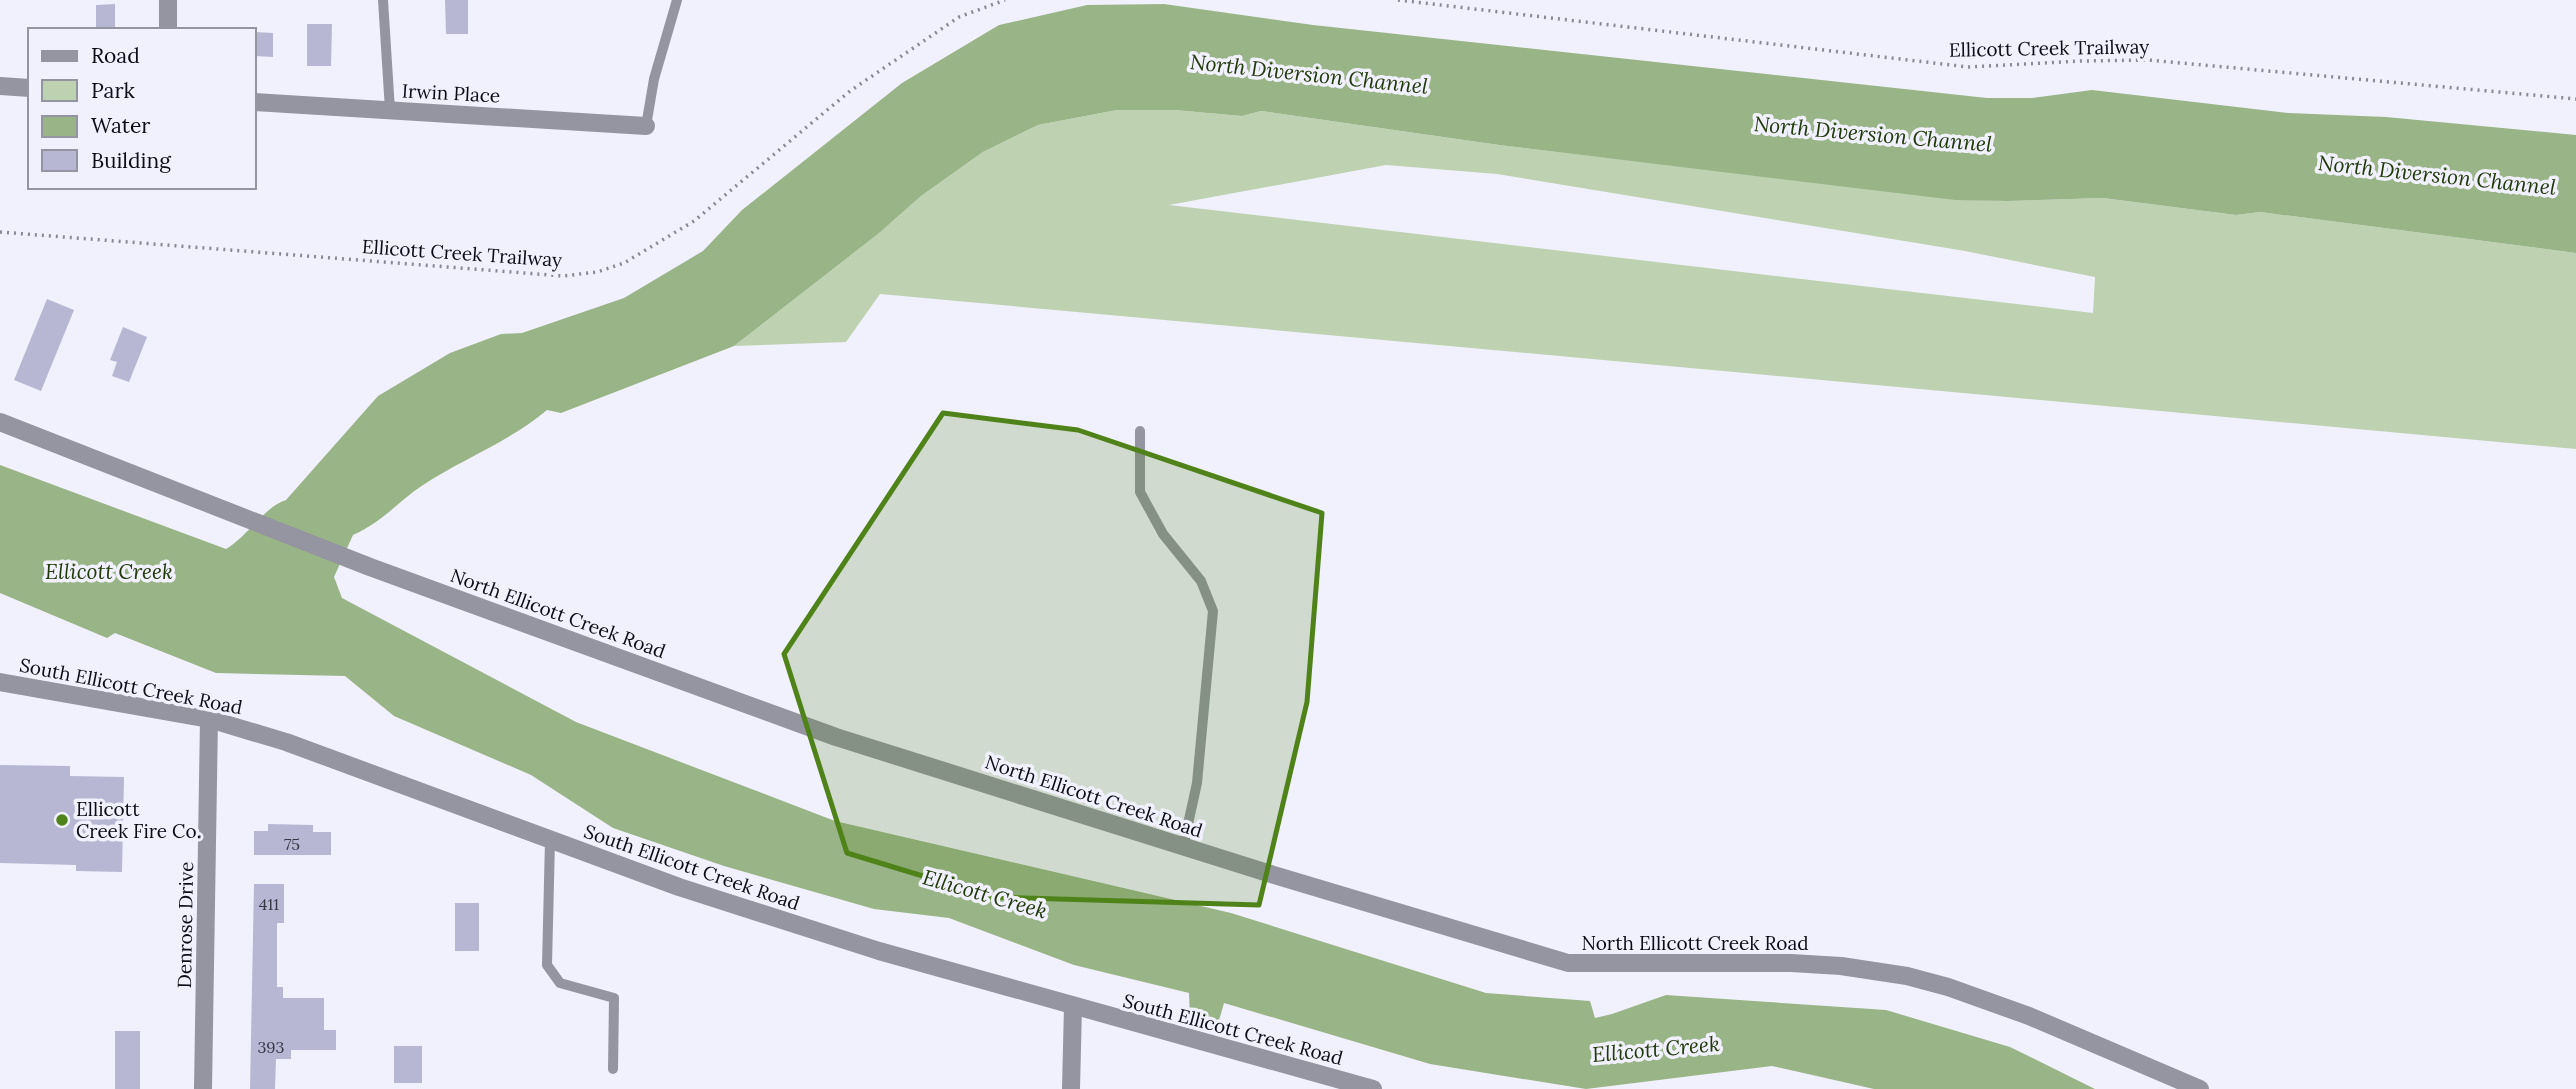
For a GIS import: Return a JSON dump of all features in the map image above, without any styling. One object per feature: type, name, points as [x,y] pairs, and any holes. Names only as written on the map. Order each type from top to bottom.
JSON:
[{"type":"street","points":[[167,0],[168,28]]},
{"type":"street","points":[[0,86],[28,88]]},
{"type":"street","name":"Irwin Place","points":[[256,102],[646,125]]},
{"type":"street","name":"North Ellicott Creek Road","points":[[0,422],[370,567],[836,737],[1184,847],[1568,963],[1791,963],[1907,976],[1948,987],[2029,1016],[2200,1089]]},
{"type":"street","name":"South Ellicott Creek Road","points":[[0,682],[209,719],[286,742],[679,887],[879,951],[1373,1089]]},
{"type":"street","name":"Denrose Drive","points":[[203,1089],[209,719]]},
{"type":"street","points":[[1071,1089],[1073,1006]]},
{"type":"lane","points":[[383,0],[390,110]]},
{"type":"lane","points":[[646,125],[654,79],[677,0]]},
{"type":"lane","points":[[1140,431],[1140,492],[1163,534],[1201,581],[1213,611],[1197,783],[1184,847]]},
{"type":"lane","points":[[550,840],[547,965],[560,983],[614,998],[613,1069]]},
{"type":"path","name":"Ellicott Creek Trailway","points":[[0,232],[564,276],[597,272],[624,263],[694,221],[850,91],[959,17],[1005,0]]},
{"type":"path","name":"Ellicott Creek Trailway","points":[[1398,0],[1968,67],[2148,60],[2576,99]]},
{"type":"highlighted area","points":[[943,413],[1078,430],[1322,513],[1307,702],[1259,905],[992,897],[847,853],[784,654]]},
{"type":"green space","points":[[1117,110],[1174,110],[1242,116],[1261,111],[1499,145],[1955,199],[2008,201],[2103,198],[2236,215],[2260,212],[2576,253],[2576,449],[880,294],[846,342],[734,346],[878,234],[921,196],[983,152],[1038,125]],"holes":[[[1386,165],[1497,174],[1965,251],[2095,277],[2093,313],[1169,205]]]},
{"type":"water","points":[[1164,4],[1313,25],[1987,98],[2032,98],[2092,90],[2289,113],[2386,117],[2576,135],[2576,253],[2260,212],[2236,215],[2103,198],[1955,200],[1499,145],[1261,111],[1242,116],[1174,110],[1117,110],[1038,125],[983,152],[921,196],[878,234],[734,346],[561,413],[547,410],[502,441],[423,485],[373,524],[353,535],[334,577],[342,598],[576,722],[835,821],[1231,913],[1486,993],[1590,1001],[1595,1018],[1666,995],[1886,1010],[2010,1047],[2095,1089],[1874,1089],[1772,1066],[1586,1089],[1430,1064],[1224,1003],[1218,1024],[1190,1019],[1189,993],[1074,965],[949,918],[874,909],[724,866],[613,828],[531,775],[394,716],[345,676],[216,673],[115,633],[107,638],[0,593],[0,465],[226,549],[271,508],[286,500],[378,396],[450,353],[501,334],[522,333],[624,298],[703,251],[742,210],[902,83],[999,25],[1087,5]]},
{"type":"building","points":[[445,0],[468,0],[468,34],[446,34]]},
{"type":"building","points":[[115,4],[115,28],[96,28],[96,5]]},
{"type":"building","points":[[307,24],[332,24],[331,66],[307,66]]},
{"type":"building","points":[[256,32],[273,33],[273,57],[256,56]]},
{"type":"building","points":[[47,299],[74,310],[41,391],[14,380]]},
{"type":"building","points":[[123,327],[147,337],[129,382],[112,376],[117,362],[110,360]]},
{"type":"building","name":"Ellicott Creek Fire Co.","points":[[0,765],[70,766],[70,776],[124,777],[122,872],[76,871],[76,865],[0,863]]},
{"type":"building","points":[[268,824],[313,825],[313,832],[331,832],[331,855],[254,855],[254,831],[268,831]]},
{"type":"building","points":[[254,884],[284,884],[284,923],[277,923],[277,987],[283,987],[283,998],[324,998],[324,1030],[336,1030],[336,1050],[291,1050],[291,1059],[276,1059],[275,1089],[250,1089]]},
{"type":"building","points":[[455,903],[479,903],[479,951],[455,951]]},
{"type":"building","points":[[115,1031],[140,1031],[140,1089],[115,1089]]},
{"type":"building","points":[[394,1046],[422,1046],[422,1083],[394,1083]]},
{"type":"place","name":"Ellicott Creek Fire Co.","points":[[62,820]]},
{"type":"water label","name":"North Diversion Channel","points":[[1309,74]]},
{"type":"water label","name":"North Diversion Channel","points":[[1873,134]]},
{"type":"water label","name":"North Diversion Channel","points":[[2437,175]]},
{"type":"water label","name":"Ellicott Creek","points":[[109,571]]},
{"type":"water label","name":"Ellicott Creek","points":[[985,894]]},
{"type":"water label","name":"Ellicott Creek","points":[[1656,1049]]}]
